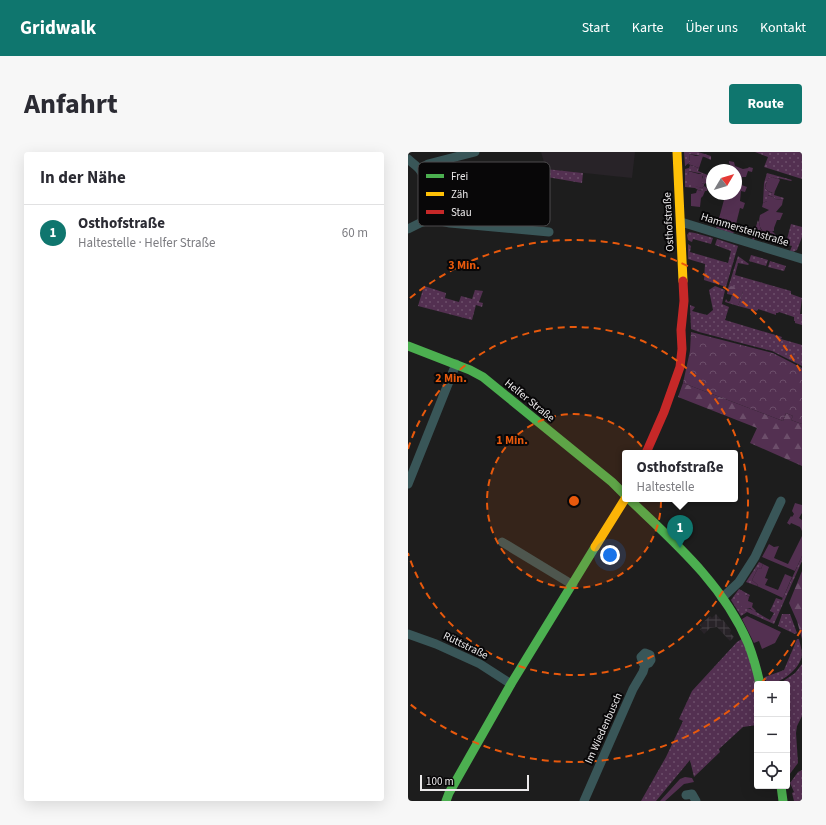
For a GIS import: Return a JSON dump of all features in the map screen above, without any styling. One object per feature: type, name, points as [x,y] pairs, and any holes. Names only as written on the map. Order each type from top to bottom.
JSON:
[{"type":"street","points":[[436,162],[476,152]]},
{"type":"street","name":"Osthofstraße","points":[[647,450],[669,400],[680,367],[684,301],[677,152]]},
{"type":"street","points":[[408,159],[418,167]]},
{"type":"street","name":"Hammersteinstraße","points":[[680,222],[802,259]]},
{"type":"street","points":[[408,229],[418,224]]},
{"type":"street","points":[[483,226],[549,232]]},
{"type":"street","name":"Helfer Straße","points":[[408,346],[456,364],[483,377],[612,482],[622,492]]},
{"type":"street","points":[[408,484],[456,364]]},
{"type":"street","points":[[722,598],[738,582],[755,558],[781,501]]},
{"type":"street","points":[[446,801],[449,793],[511,684],[623,502]]},
{"type":"street","points":[[632,502],[695,564],[722,598],[745,636],[759,681]]},
{"type":"street","points":[[502,542],[573,585]]},
{"type":"street","name":"Rüttstraße","points":[[408,634],[436,644],[480,664],[511,684]]},
{"type":"street","name":"Im Wiedenbusch","points":[[584,801],[645,665]]},
{"type":"street","points":[[782,789],[784,801]]},
{"type":"street","points":[[686,795],[692,794],[696,801]]},
{"type":"shaded area","points":[[541,152],[635,152],[632,178],[550,169],[550,162],[544,162]]},
{"type":"shaded area","points":[[716,614],[731,630],[730,633],[734,637],[730,641],[717,627],[710,628],[704,634],[700,629],[702,628],[700,625],[710,616],[712,618]]},
{"type":"green space","points":[[684,152],[698,152],[711,156],[711,160],[689,154],[690,162],[685,166]]},
{"type":"green space","points":[[755,152],[802,152],[802,179],[764,167],[768,157]]},
{"type":"green space","points":[[689,154],[703,156],[699,168],[688,164],[690,162]]},
{"type":"green space","points":[[729,161],[734,162],[734,164],[730,164]]},
{"type":"green space","points":[[690,165],[699,168],[698,171],[706,174],[706,183],[704,184],[702,183],[703,174],[688,172],[691,182],[702,188],[704,186],[706,187],[706,191],[685,187],[685,169],[689,168]]},
{"type":"green space","points":[[749,167],[753,168],[752,172],[748,171],[746,177],[742,177],[742,169]]},
{"type":"green space","points":[[550,169],[583,173],[582,183],[550,178]]},
{"type":"green space","points":[[688,171],[704,174],[702,177],[704,181],[702,183],[704,186],[702,188],[691,185],[691,182],[687,182],[689,178]]},
{"type":"green space","points":[[767,173],[792,180],[776,179],[773,177],[769,178],[766,183],[765,188],[768,191],[772,193],[775,191],[774,195],[784,198],[783,200],[775,199],[768,195],[767,201],[763,203],[764,183]]},
{"type":"green space","points":[[773,177],[780,180],[773,193],[765,188],[768,179]]},
{"type":"green space","points":[[742,185],[747,187],[745,192],[742,191]]},
{"type":"green space","points":[[697,190],[705,191],[701,198],[700,207],[691,206],[691,194],[696,193]]},
{"type":"green space","points":[[767,195],[775,199],[783,200],[782,205],[776,212],[783,213],[780,220],[777,220],[774,231],[765,233],[760,227],[759,220],[760,215],[769,210],[762,207],[763,203],[767,201]]},
{"type":"green space","points":[[724,200],[740,200],[745,203],[743,209],[740,208],[735,228],[718,222]]},
{"type":"green space","points":[[758,220],[761,230],[765,233],[772,231],[777,236],[787,239],[791,224],[802,227],[802,237],[797,250],[793,252],[790,251],[792,246],[756,235],[754,240],[752,240]]},
{"type":"green space","points":[[718,222],[735,228],[733,234],[716,228]]},
{"type":"green space","points":[[689,232],[713,238],[711,244],[693,239],[692,242],[688,240],[687,235]]},
{"type":"green space","points":[[717,239],[738,246],[726,287],[704,280],[705,264],[688,259],[688,244],[691,246],[690,252],[728,263],[731,251],[715,245]]},
{"type":"green space","points":[[751,255],[768,260],[766,266],[749,261]]},
{"type":"green space","points":[[738,256],[749,264],[738,263],[735,275],[791,291],[791,294],[802,298],[800,314],[802,314],[802,325],[795,323],[794,317],[779,312],[776,313],[776,315],[758,309],[757,311],[738,306],[743,292],[728,288]]},
{"type":"green space","points":[[770,261],[786,266],[784,271],[768,267]]},
{"type":"green space","points":[[424,286],[446,293],[445,298],[459,302],[461,296],[472,299],[475,290],[483,291],[479,302],[483,303],[482,307],[476,305],[472,320],[418,306]]},
{"type":"green space","points":[[715,286],[725,290],[722,304],[729,307],[725,320],[782,337],[781,339],[802,345],[802,366],[772,351],[691,329],[690,305],[695,307],[692,311],[707,315],[713,310],[709,290]]},
{"type":"green space","points":[[731,286],[739,288],[743,292],[738,306],[725,302],[726,299],[728,302],[730,301],[732,295],[727,294],[728,288]]},
{"type":"green space","points":[[691,332],[773,353],[802,368],[802,424],[791,420],[793,416],[786,413],[783,421],[683,383],[690,351]]},
{"type":"green space","points":[[683,383],[783,421],[786,413],[793,416],[791,420],[802,424],[802,466],[750,443],[757,428],[678,397]]},
{"type":"green space","points":[[795,503],[802,505],[802,513],[799,518],[802,520],[802,531],[800,527],[787,523],[794,514],[792,511]]},
{"type":"green space","points":[[802,536],[802,556],[795,571],[762,557],[769,544],[774,547],[779,546],[774,558],[788,564]]},
{"type":"green space","points":[[802,556],[802,561],[774,624],[747,612],[741,616],[731,600],[739,589],[750,595],[749,597],[746,595],[746,608],[751,609],[770,620],[774,613],[770,611],[776,598],[782,600]]},
{"type":"green space","points":[[759,562],[763,564],[761,569],[758,568],[752,580],[758,585],[757,586],[746,582]]},
{"type":"green space","points":[[763,564],[769,567],[765,578],[768,579],[765,585],[778,590],[785,574],[792,577],[783,598],[757,586],[758,585],[752,580],[758,568],[761,569]]},
{"type":"green space","points":[[802,571],[802,639],[797,621],[789,603]]},
{"type":"green space","points":[[744,594],[749,597],[748,601],[753,603],[752,607],[756,611],[755,612],[750,608],[743,608],[739,603],[739,598]]},
{"type":"green space","points":[[782,614],[790,614],[797,633],[795,634],[778,626]]},
{"type":"green space","points":[[747,616],[781,632],[775,643],[762,649],[759,641],[754,643],[742,619]]},
{"type":"green space","points":[[745,637],[756,681],[754,681],[754,725],[743,727],[719,749],[720,752],[694,777],[690,760],[656,801],[641,801],[666,757],[683,721],[679,719],[692,691],[737,642]]},
{"type":"green space","points":[[797,639],[799,639],[802,655],[798,665],[784,679],[778,681],[766,681],[765,677],[784,670]]},
{"type":"green space","points":[[802,664],[802,716],[797,726],[796,733],[798,763],[790,774],[790,681],[783,681],[795,673]]},
{"type":"green space","points":[[802,770],[802,801],[794,801],[792,793],[794,792],[790,783],[798,772]]},
{"type":"green space","points":[[685,777],[692,778],[694,782],[684,784],[665,801],[660,801],[680,779]]},
{"type":"traffic: fast","points":[[408,346],[470,370],[483,377],[612,482],[622,492]]},
{"type":"traffic: fast","points":[[632,502],[696,565],[725,602],[738,622],[748,643],[759,681]]},
{"type":"traffic: fast","points":[[446,801],[449,793],[511,684],[595,547]]},
{"type":"traffic: fast","points":[[781,789],[783,801]]},
{"type":"traffic: slow","points":[[677,152],[683,281]]},
{"type":"traffic: slow","points":[[595,547],[623,502]]},
{"type":"traffic: jam","points":[[647,450],[664,412],[680,367],[682,349],[681,330],[684,301],[683,281]]},
{"type":"place","name":"Osthofstraße","points":[[680,548]]}]
